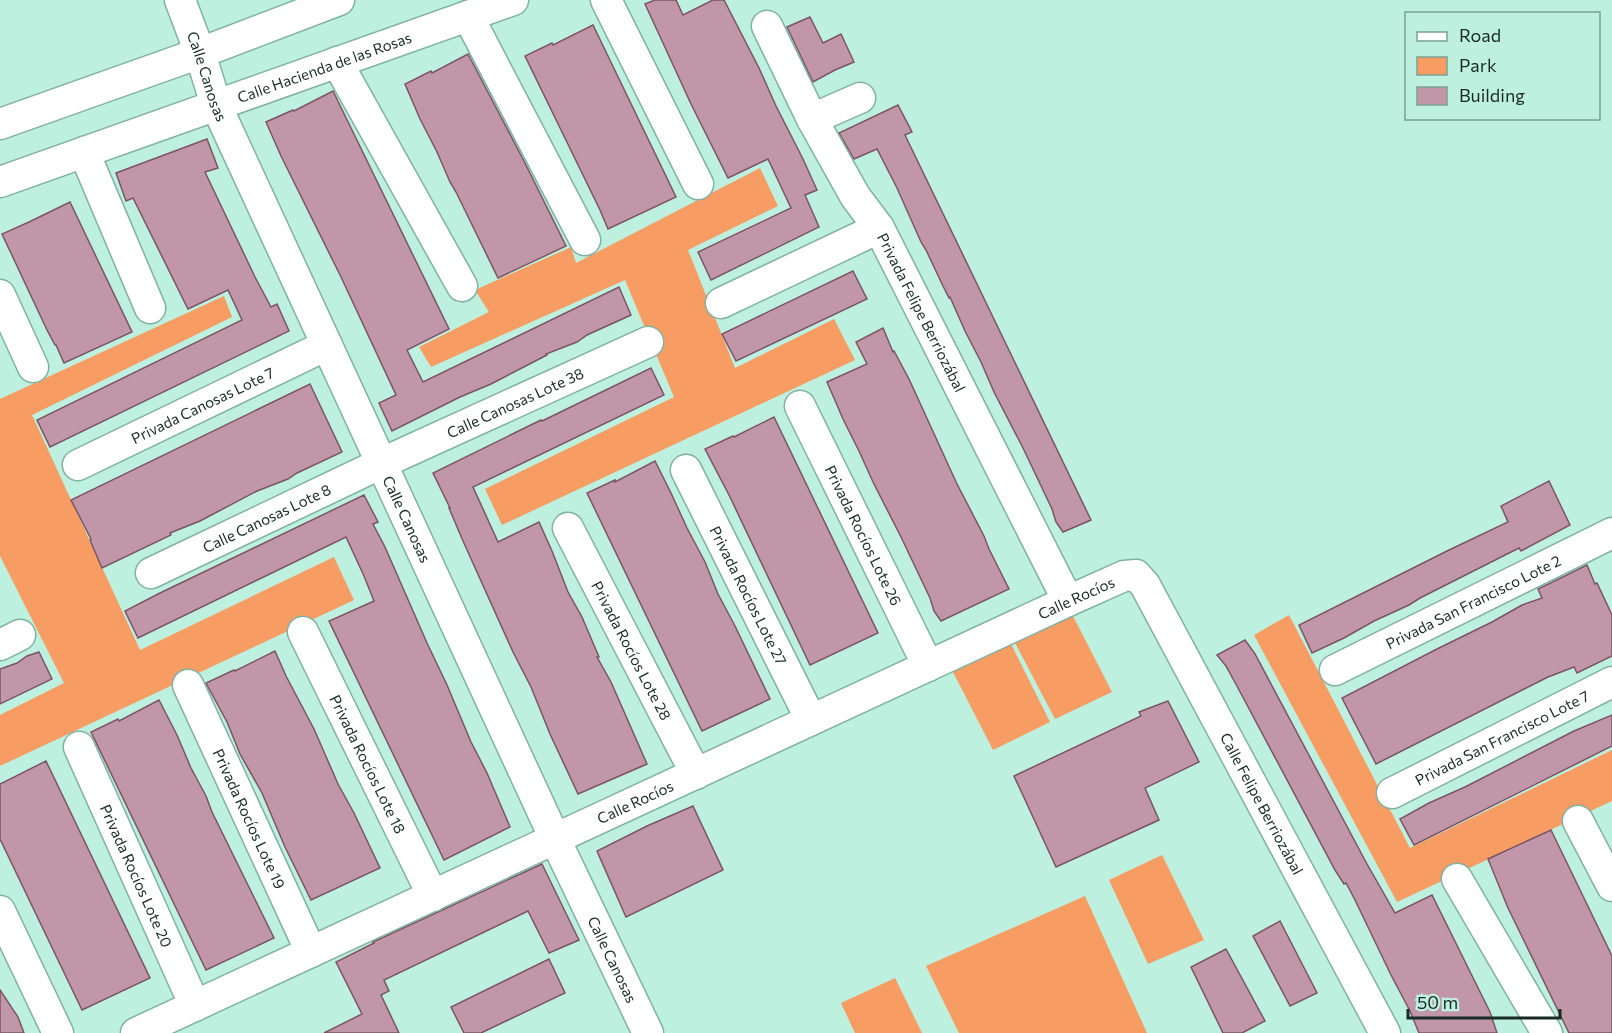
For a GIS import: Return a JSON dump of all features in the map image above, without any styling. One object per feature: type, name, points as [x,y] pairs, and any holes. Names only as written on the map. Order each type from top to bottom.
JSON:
[{"type":"street","name":"Calle Canosas","points":[[180,0],[216,105],[555,839],[648,1033]]},
{"type":"street","points":[[0,124],[200,53],[339,0]]},
{"type":"street","name":"Calle Hacienda de las Rosas","points":[[0,182],[513,0]]},
{"type":"street","points":[[606,0],[698,184]]},
{"type":"street","points":[[468,16],[585,240]]},
{"type":"street","name":"Privada Felipe Berriozábal","points":[[768,26],[812,119],[855,196],[879,228],[1068,601]]},
{"type":"street","points":[[338,62],[462,286]]},
{"type":"street","points":[[812,119],[860,98]]},
{"type":"street","points":[[84,152],[150,308]]},
{"type":"street","points":[[721,303],[879,228]]},
{"type":"street","points":[[0,295],[33,368]]},
{"type":"street","name":"Calle Canosas Lote 38","points":[[382,463],[648,342]]},
{"type":"street","name":"Privada Canosas Lote 7","points":[[78,465],[327,345]]},
{"type":"street","name":"Privada Rocíos Lote 26","points":[[800,406],[928,666]]},
{"type":"street","name":"Calle Canosas Lote 8","points":[[151,573],[382,463]]},
{"type":"street","name":"Privada Rocíos Lote 27","points":[[686,470],[811,720]]},
{"type":"street","name":"Privada Rocíos Lote 28","points":[[568,528],[696,774]]},
{"type":"street","name":"Privada San Francisco Lote 2","points":[[1335,670],[1609,543]]},
{"type":"street","name":"Calle Rocíos","points":[[136,1033],[1068,601],[1124,576],[1137,575]]},
{"type":"street","name":"Calle Felipe Berriozábal","points":[[1137,575],[1145,585],[1385,1033]]},
{"type":"street","name":"Privada Rocíos Lote 18","points":[[303,632],[433,896]]},
{"type":"street","name":"Privada San Francisco Lote 7","points":[[1392,793],[1612,681]]},
{"type":"street","name":"Privada Rocíos Lote 19","points":[[188,684],[311,952]]},
{"type":"street","name":"Privada Rocíos Lote 20","points":[[79,747],[195,1006]]},
{"type":"street","points":[[1578,821],[1612,886]]},
{"type":"street","points":[[1457,879],[1547,1033]]},
{"type":"street","points":[[0,911],[58,1033]]},
{"type":"green space","points":[[760,168],[778,206],[688,250],[735,368],[834,319],[855,360],[502,525],[485,489],[674,397],[625,280],[431,367],[419,347],[489,312],[475,290],[571,247],[576,263]]},
{"type":"green space","points":[[224,296],[232,317],[32,415],[140,650],[334,557],[354,600],[0,766],[0,715],[64,683],[0,556],[0,399]]},
{"type":"green space","points":[[1289,615],[1410,848],[1612,750],[1612,801],[1397,902],[1254,635]]},
{"type":"green space","points":[[1073,616],[1112,692],[1055,719],[1014,641]]},
{"type":"green space","points":[[1011,644],[1050,722],[993,750],[953,672]]},
{"type":"green space","points":[[1162,855],[1204,940],[1148,964],[1109,880]]},
{"type":"green space","points":[[1085,896],[1147,1033],[959,1033],[926,966]]},
{"type":"green space","points":[[895,978],[922,1033],[855,1033],[841,1003]]},
{"type":"building","points":[[655,0],[676,0],[683,15],[713,0],[724,0],[817,190],[805,195],[819,227],[711,280],[698,252],[791,208],[768,159],[728,178],[645,4]]},
{"type":"building","points":[[810,17],[823,43],[841,34],[854,62],[813,82],[787,27]]},
{"type":"building","points":[[593,25],[676,197],[608,229],[525,56]]},
{"type":"building","points":[[468,54],[566,246],[498,278],[405,84]]},
{"type":"building","points":[[333,91],[449,329],[407,350],[423,382],[619,287],[631,315],[577,342],[546,354],[491,384],[392,431],[379,403],[396,395],[266,122]]},
{"type":"building","points":[[898,105],[912,132],[905,135],[1091,520],[1063,532],[1056,522],[1023,448],[877,149],[854,159],[839,133]]},
{"type":"building","points":[[207,139],[218,168],[205,172],[255,277],[271,307],[277,304],[289,331],[50,447],[37,420],[242,320],[228,290],[188,309],[133,198],[126,201],[116,173]]},
{"type":"building","points":[[70,202],[132,332],[64,363],[2,234]]},
{"type":"building","points":[[853,271],[867,299],[736,361],[722,334]]},
{"type":"building","points":[[883,328],[1009,589],[941,621],[934,611],[930,598],[827,382],[867,364],[856,342]]},
{"type":"building","points":[[651,368],[664,395],[473,487],[498,542],[539,522],[568,592],[582,617],[599,657],[597,657],[611,682],[647,764],[578,794],[433,473]]},
{"type":"building","points":[[310,384],[342,452],[288,479],[257,491],[200,521],[170,533],[171,535],[102,568],[91,539],[71,500]]},
{"type":"building","points":[[774,417],[878,633],[810,665],[705,449]]},
{"type":"building","points":[[655,461],[770,699],[702,731],[587,493],[615,480],[615,482]]},
{"type":"building","points":[[1549,481],[1570,525],[1521,551],[1519,548],[1312,653],[1299,625],[1508,522],[1501,506]]},
{"type":"building","points":[[364,495],[378,522],[373,524],[510,827],[444,860],[329,621],[374,601],[346,537],[138,638],[125,611]]},
{"type":"building","points":[[1587,565],[1612,615],[1612,656],[1577,673],[1574,667],[1548,677],[1376,764],[1342,698],[1522,605],[1542,598],[1538,589]]},
{"type":"building","points":[[1245,640],[1255,654],[1395,913],[1432,895],[1490,1012],[1497,1033],[1419,1033],[1346,883],[1344,884],[1335,870],[1226,666],[1217,655]]},
{"type":"building","points":[[275,651],[380,868],[311,900],[262,793],[240,754],[227,722],[206,683]]},
{"type":"building","points":[[39,652],[52,679],[0,704],[0,669]]},
{"type":"building","points":[[159,700],[274,938],[206,970],[91,732],[118,719],[119,721]]},
{"type":"building","points":[[1168,701],[1199,762],[1145,788],[1159,820],[1056,867],[1014,776],[1141,716],[1139,712]]},
{"type":"building","points":[[1612,715],[1612,746],[1414,845],[1400,819],[1574,731]]},
{"type":"building","points":[[46,761],[150,978],[82,1010],[0,839],[0,784]]},
{"type":"building","points":[[693,806],[723,870],[626,917],[597,851]]},
{"type":"building","points":[[1551,830],[1612,956],[1612,1033],[1569,1033],[1508,908],[1488,859]]},
{"type":"building","points":[[542,864],[579,940],[549,953],[528,911],[384,980],[389,991],[381,995],[399,1033],[324,1033],[362,1014],[336,962],[373,942]]},
{"type":"building","points":[[1280,921],[1317,993],[1290,1006],[1253,936]]},
{"type":"building","points":[[1226,949],[1265,1021],[1242,1033],[1223,1033],[1191,967]]},
{"type":"building","points":[[549,959],[565,993],[481,1033],[464,1033],[451,1007]]},
{"type":"building","points":[[0,990],[18,1017],[24,1033],[0,1033]]}]
